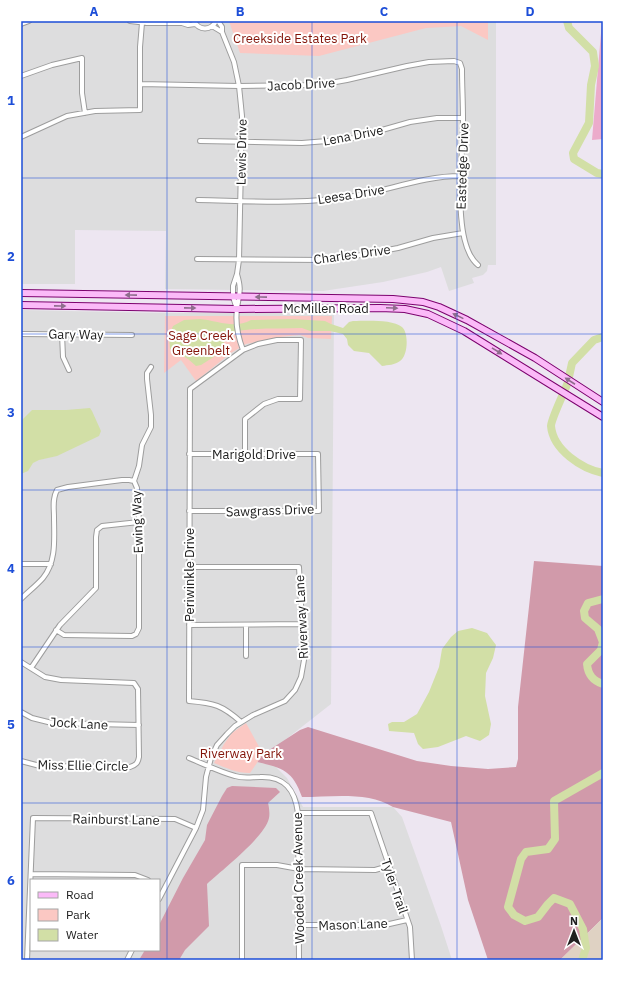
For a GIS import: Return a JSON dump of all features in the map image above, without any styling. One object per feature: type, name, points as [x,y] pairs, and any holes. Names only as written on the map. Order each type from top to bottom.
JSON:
[{"type":"main road","name":"McMillen Road","points":[[21,293],[393,299],[423,302],[451,313],[498,337],[535,358],[603,402]]},
{"type":"main road","name":"McMillen Road","points":[[21,305],[237,309],[405,309],[428,314],[464,331],[603,417]]},
{"type":"street","points":[[21,24],[29,21]]},
{"type":"street","points":[[130,21],[188,25],[194,23],[203,29],[212,26],[217,21]]},
{"type":"street","points":[[182,24],[188,21]]},
{"type":"street","name":"Lewis Drive","points":[[217,21],[222,27],[222,32],[234,62],[239,86],[242,116],[239,260],[233,286],[233,297],[237,309]]},
{"type":"street","points":[[21,137],[67,116],[95,111],[140,110],[142,23]]},
{"type":"street","points":[[212,26],[222,32]]},
{"type":"street","points":[[21,76],[52,65],[82,58],[82,94],[85,113]]},
{"type":"street","name":"Jacob Drive","points":[[140,84],[239,86],[319,85],[429,62],[454,61],[460,63]]},
{"type":"street","name":"Eastedge Drive","points":[[460,63],[462,69],[464,118],[460,205],[463,233],[470,256],[478,265]]},
{"type":"street","name":"Lena Drive","points":[[200,141],[302,143],[327,141],[354,138],[410,122],[437,118],[464,118]]},
{"type":"street","name":"Leesa Drive","points":[[198,200],[286,202],[319,200],[368,193],[442,176],[461,176]]},
{"type":"street","name":"Charles Drive","points":[[197,259],[313,260],[361,255],[398,248],[434,238],[463,233]]},
{"type":"street","name":"Lewis Drive","points":[[237,274],[240,286],[240,297],[236,320],[237,334],[242,350]]},
{"type":"street","name":"Gary Way","points":[[21,334],[132,335]]},
{"type":"street","points":[[62,334],[63,357],[69,370]]},
{"type":"street","points":[[242,350],[258,344],[277,340],[301,340],[300,399],[278,399],[264,404],[245,419],[245,454]]},
{"type":"street","name":"Periwinkle Drive","points":[[241,722],[229,711],[219,706],[189,701],[189,454],[190,389],[242,350]]},
{"type":"street","points":[[134,481],[139,466],[142,445],[151,427],[147,379],[147,373],[151,367]]},
{"type":"street","name":"Marigold Drive","points":[[189,454],[318,454]]},
{"type":"street","name":"Sawgrass Drive","points":[[189,511],[319,511],[318,454]]},
{"type":"street","name":"Ewing Way","points":[[21,599],[44,577],[53,559],[54,495],[57,490],[68,487],[122,480],[134,481],[137,488],[139,522],[139,628],[136,634],[132,636],[64,635],[56,630]]},
{"type":"street","points":[[32,668],[56,630],[96,588],[96,537],[98,530],[102,526],[139,522]]},
{"type":"street","points":[[21,564],[51,564]]},
{"type":"street","name":"Riverway Lane","points":[[160,897],[196,828],[203,810],[205,783],[209,766],[218,745],[227,734],[241,722],[252,715],[285,701],[295,690],[301,677],[304,660],[299,567],[189,567]]},
{"type":"street","points":[[189,625],[302,624]]},
{"type":"street","points":[[246,625],[246,656]]},
{"type":"street","name":"Miss Ellie Circle","points":[[21,662],[45,676],[61,680],[134,683],[138,689],[139,757],[138,763],[130,767],[40,766],[21,760]]},
{"type":"street","name":"Jock Lane","points":[[21,712],[32,718],[52,723],[138,725]]},
{"type":"street","name":"Wooded Creek Avenue","points":[[189,758],[235,776],[247,778],[274,778],[284,783],[293,792],[297,803],[298,813],[299,960]]},
{"type":"street","name":"Tyler Trail","points":[[298,813],[371,813],[410,927],[412,960]]},
{"type":"street","name":"Rainburst Lane","points":[[31,874],[34,818],[175,819],[196,828]]},
{"type":"street","points":[[242,960],[242,865],[277,865],[299,869],[374,870],[389,866]]},
{"type":"street","points":[[31,879],[31,874],[136,875],[146,879]]},
{"type":"street","name":"Mason Lane","points":[[299,925],[385,925],[407,920]]},
{"type":"street","points":[[27,960],[30,930]]},
{"type":"street","points":[[127,960],[132,951]]},
{"type":"shaded area","points":[[21,21],[496,21],[496,265],[488,265],[487,271],[483,275],[472,278],[474,283],[449,291],[441,267],[427,272],[383,282],[323,291],[165,289],[166,231],[75,230],[75,284],[21,284]]},
{"type":"shaded area","points":[[602,21],[603,139],[592,140]]},
{"type":"shaded area","points":[[21,310],[161,313],[334,313],[331,704],[257,762],[275,766],[287,778],[303,807],[393,807],[402,817],[452,960],[21,960]]},
{"type":"shaded area","points":[[534,561],[603,566],[603,918],[560,960],[488,960],[468,900],[451,822],[361,797],[302,797],[295,781],[286,772],[274,766],[257,762],[263,754],[300,730],[308,727],[417,761],[488,769],[516,767],[518,759],[518,707]]},
{"type":"shaded area","points":[[232,786],[276,788],[280,792],[268,803],[269,818],[266,826],[260,834],[252,844],[207,884],[209,926],[185,950],[179,960],[139,960],[144,951],[160,951],[160,923],[183,878],[205,840],[207,825],[227,788]]},
{"type":"shaded area","points":[[603,918],[603,960],[560,960]]},
{"type":"green space","name":"Creekside Estates Park","points":[[229,21],[488,21],[488,40],[461,26],[426,28],[319,56],[240,53]]},
{"type":"green space","name":"Sage Creek Greenbelt","points":[[165,316],[332,316],[331,339],[308,338],[300,335],[280,337],[246,344],[231,353],[196,381],[181,360],[164,373]]},
{"type":"green space","name":"Riverway Park","points":[[246,723],[263,754],[250,773],[236,771],[214,763],[224,744],[232,733]]},
{"type":"water","points":[[200,319],[226,324],[239,324],[251,320],[292,319],[325,321],[343,328],[349,322],[353,321],[385,322],[398,324],[402,327],[406,334],[407,344],[405,354],[400,361],[394,364],[382,366],[369,353],[354,351],[348,345],[347,339],[343,334],[330,331],[310,331],[302,328],[257,329],[230,333],[225,340],[220,353],[201,365],[196,366],[188,359],[170,349],[169,336],[173,326],[184,320]]},
{"type":"water","points":[[90,408],[101,431],[99,436],[57,456],[39,460],[33,463],[28,471],[21,474],[22,420],[32,410]]},
{"type":"water","points":[[472,628],[487,633],[496,645],[493,658],[486,673],[485,696],[491,724],[489,735],[480,741],[466,736],[438,747],[423,749],[418,744],[414,733],[389,731],[388,724],[392,722],[404,722],[417,714],[429,692],[439,667],[442,649],[451,637],[458,631]]},
{"type":"waterway","points":[[567,21],[569,28],[593,52],[595,66],[591,85],[589,123],[573,153],[574,159],[597,173],[603,174]]},
{"type":"waterway","points":[[569,377],[572,363],[594,340],[603,337]]},
{"type":"waterway","points":[[568,382],[552,422],[551,426],[553,435],[557,443],[570,457],[586,467],[603,473]]},
{"type":"waterway","points":[[603,599],[588,603],[584,611],[585,618],[598,629],[603,642],[601,650],[587,664],[592,677],[596,681],[603,684]]},
{"type":"waterway","points":[[582,960],[586,948],[583,929],[570,904],[554,898],[538,917],[525,921],[514,915],[508,907],[521,859],[526,852],[548,849],[555,839],[554,801],[603,773]]}]
